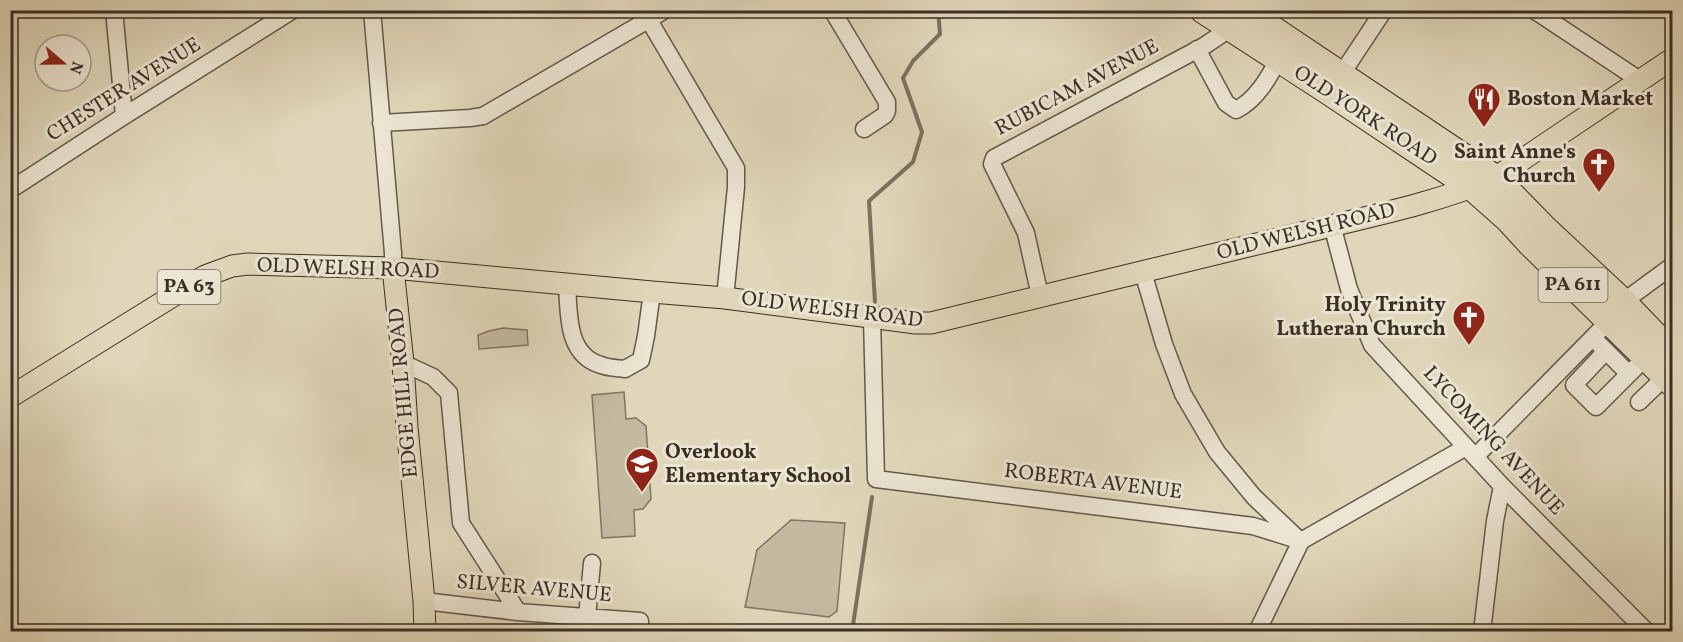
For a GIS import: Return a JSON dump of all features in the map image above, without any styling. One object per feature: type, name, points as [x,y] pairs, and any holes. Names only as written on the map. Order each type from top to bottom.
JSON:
[{"type":"highway","name":"OLD YORK ROAD","points":[[1203,10],[1237,16],[1341,75],[1545,229],[1637,365],[1670,371]]},
{"type":"highway","name":"OLD YORK ROAD","points":[[1237,16],[1276,58],[1484,183]]},
{"type":"highway","name":"OLD YORK ROAD","points":[[1608,320],[1670,371]]},
{"type":"main road","name":"OLD WELSH ROAD","points":[[10,397],[206,276],[232,266],[248,264],[393,267],[725,298],[916,323],[931,323],[1332,225],[1446,196],[1484,183],[1672,59]]},
{"type":"main road","name":"EDGE HILL ROAD","points":[[393,267],[425,632]]},
{"type":"street","points":[[114,10],[124,116]]},
{"type":"street","name":"CHESTER AVENUE","points":[[10,190],[293,10]]},
{"type":"street","name":"EDGE HILL ROAD","points":[[372,10],[393,267]]},
{"type":"street","points":[[381,123],[483,116],[646,15],[665,10]]},
{"type":"street","points":[[832,10],[887,102],[885,115],[864,129]]},
{"type":"street","points":[[1341,75],[1384,10]]},
{"type":"street","points":[[1534,10],[1641,81]]},
{"type":"street","points":[[646,15],[736,168],[725,298]]},
{"type":"street","name":"RUBICAM AVENUE","points":[[1041,296],[1026,233],[992,164],[994,158],[1197,49],[1222,34],[1237,16]]},
{"type":"street","points":[[1197,49],[1226,103],[1236,110],[1245,106],[1249,101],[1248,92],[1276,58]]},
{"type":"street","name":"LYCOMING AVENUE","points":[[1332,225],[1349,289],[1372,345],[1502,486],[1647,632]]},
{"type":"street","points":[[1257,632],[1301,541],[1471,452],[1559,371],[1608,320],[1672,266]]},
{"type":"street","points":[[1143,272],[1164,344],[1183,394],[1217,452],[1254,497],[1301,541]]},
{"type":"street","points":[[567,284],[570,329],[582,356],[600,365],[625,369],[641,360],[652,292]]},
{"type":"street","name":"ROBERTA AVENUE","points":[[872,317],[876,478],[1253,526],[1301,541]]},
{"type":"street","points":[[1574,384],[1606,351],[1608,320]]},
{"type":"street","points":[[1559,371],[1596,407],[1637,365],[1606,351]]},
{"type":"street","points":[[403,363],[433,376],[449,393],[461,523],[518,612]]},
{"type":"street","points":[[1639,402],[1670,371]]},
{"type":"street","points":[[1482,632],[1495,520],[1502,486]]},
{"type":"street","points":[[586,617],[592,563]]},
{"type":"street","name":"SILVER AVENUE","points":[[424,601],[586,617],[640,626]]},
{"type":"shaded area","points":[[503,328],[527,330],[528,345],[479,349],[478,335]]},
{"type":"shaded area","points":[[624,392],[626,419],[636,418],[646,426],[651,499],[643,509],[634,510],[635,536],[602,538],[592,395]]},
{"type":"shaded area","points":[[791,520],[845,523],[837,611],[829,617],[745,607],[757,550]]},
{"type":"waterway","points":[[875,302],[869,201],[913,162],[922,132],[903,78],[913,61],[940,34],[938,10]]},
{"type":"waterway","points":[[852,632],[872,497]]},
{"type":"place","name":"Boston Market","points":[[1484,128]]},
{"type":"place","name":"Saint Anne's Church","points":[[1599,193]]},
{"type":"place","name":"Holy Trinity Lutheran Church","points":[[1469,346]]},
{"type":"place","name":"Overlook Elementary School","points":[[642,493]]}]
